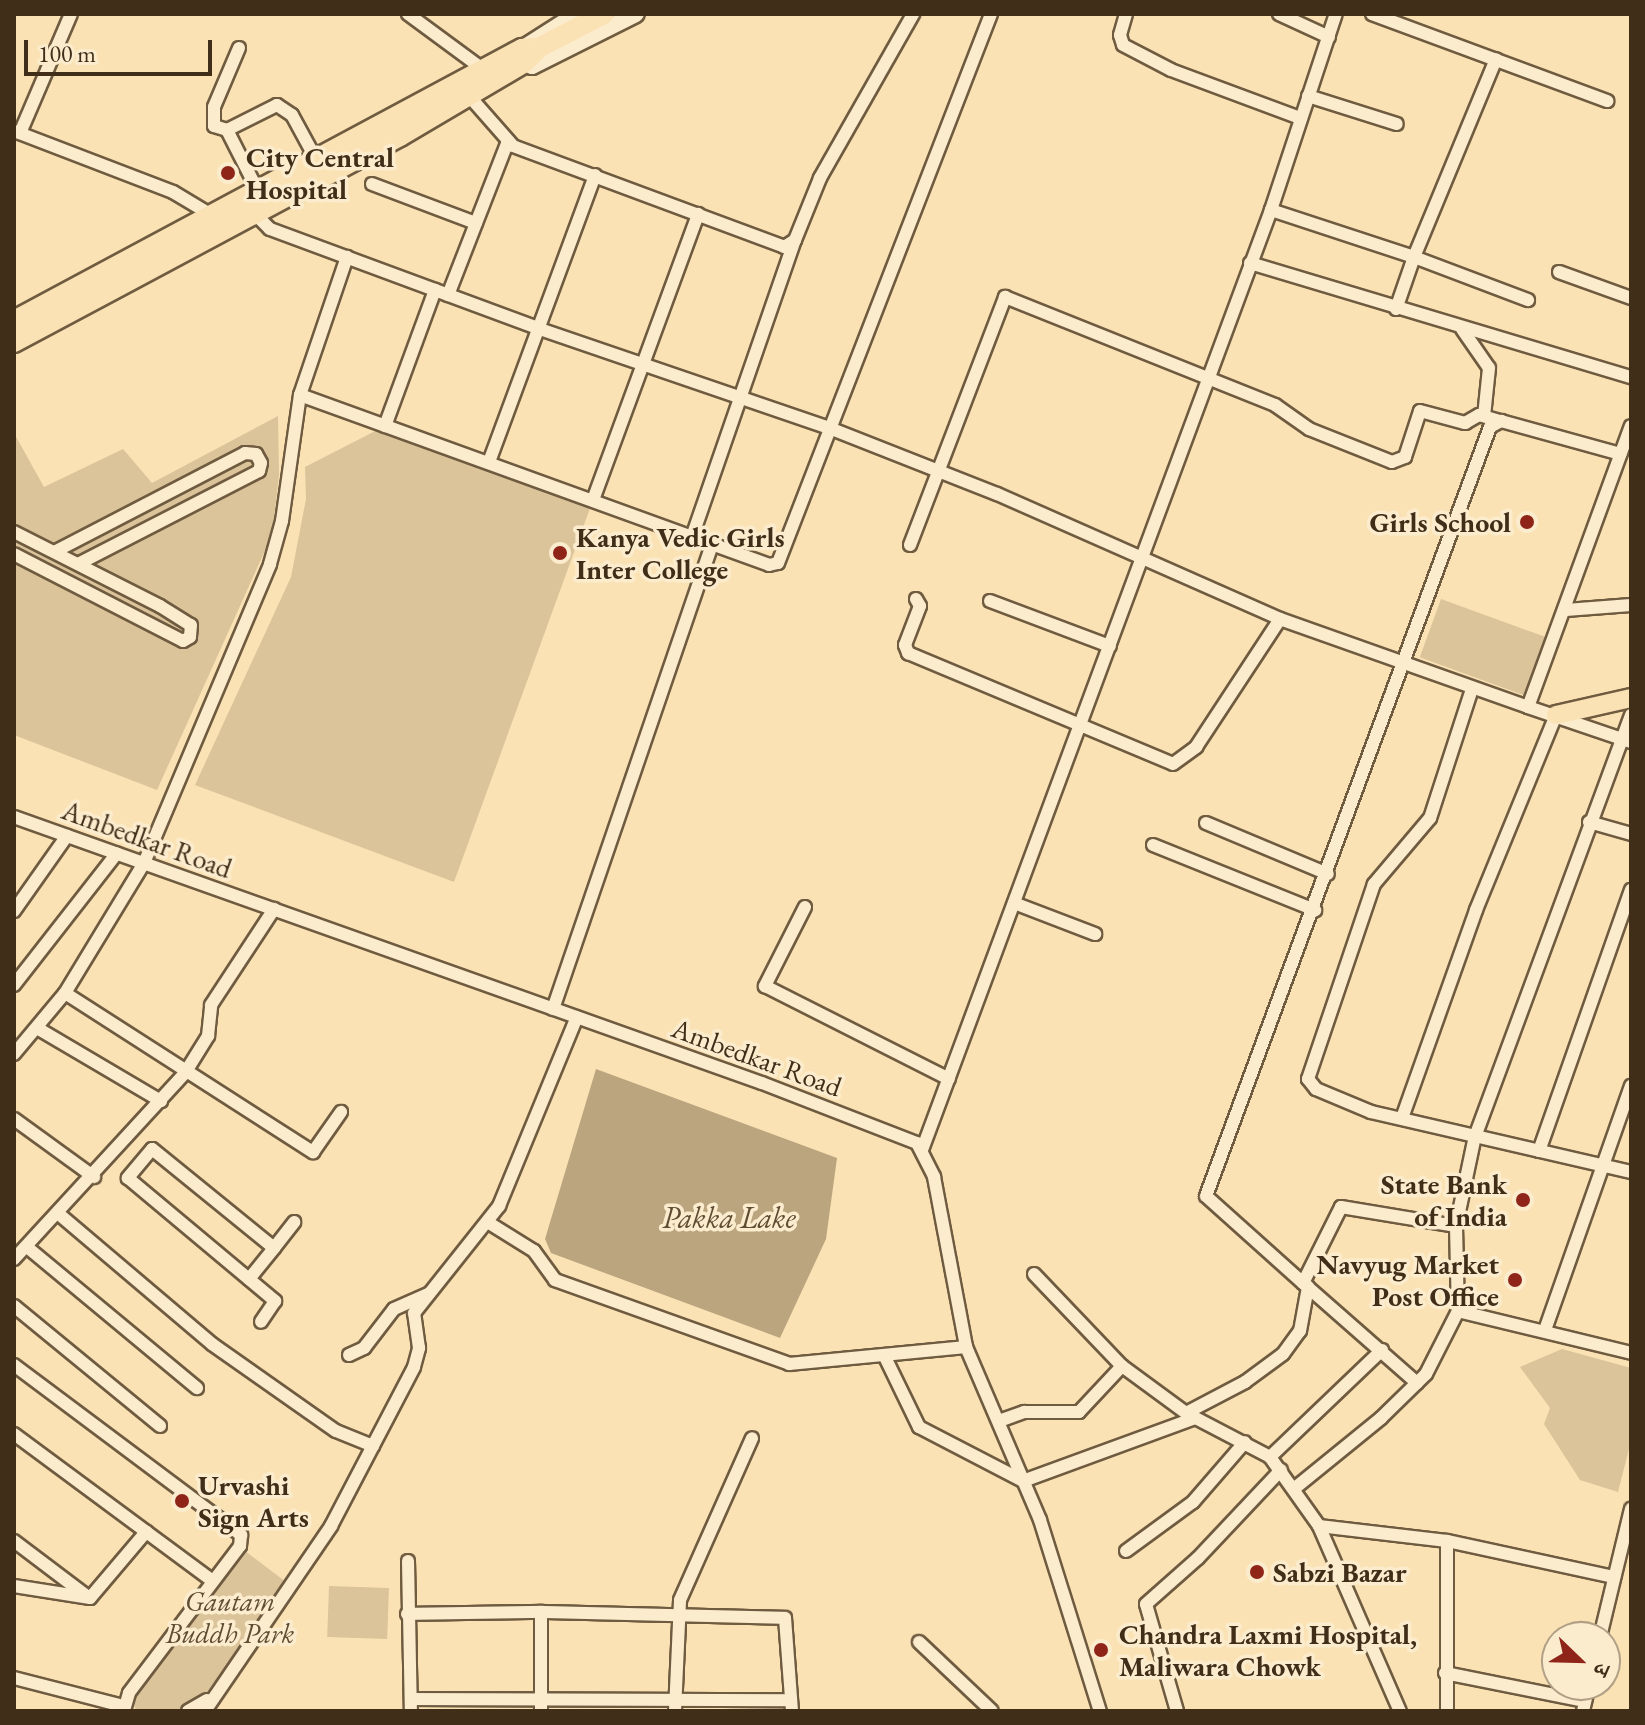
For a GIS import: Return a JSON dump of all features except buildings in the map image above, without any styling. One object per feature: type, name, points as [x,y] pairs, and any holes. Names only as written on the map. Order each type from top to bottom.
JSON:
[{"type":"highway","points":[[14,321],[484,70],[529,53],[604,14]]},
{"type":"highway","points":[[14,342],[262,212],[470,97],[529,53]]},
{"type":"main road","points":[[577,14],[529,53],[532,66],[636,14]]},
{"type":"main road","points":[[1556,715],[1631,698]]},
{"type":"street","points":[[71,14],[17,132],[173,192],[213,216]]},
{"type":"street","points":[[408,14],[484,70]]},
{"type":"street","points":[[692,537],[795,240],[820,178],[913,14]]},
{"type":"street","points":[[300,395],[712,545],[769,565],[778,563],[991,14]]},
{"type":"street","points":[[1126,14],[1120,35],[1123,45],[1171,70],[1300,118]]},
{"type":"street","points":[[1279,14],[1329,37]]},
{"type":"street","points":[[1100,1711],[1060,1577],[999,1421],[966,1347],[934,1177],[922,1150],[1271,210],[1336,14]]},
{"type":"street","points":[[1372,14],[1607,101]]},
{"type":"street","points":[[239,48],[212,117],[214,126],[227,130],[277,105],[292,115],[317,161]]},
{"type":"street","points":[[1396,309],[1414,257],[1496,59]]},
{"type":"street","points":[[1308,96],[1397,124]]},
{"type":"street","points":[[470,97],[508,141],[784,247],[795,240]]},
{"type":"street","points":[[227,130],[258,191]]},
{"type":"street","points":[[385,426],[441,292],[476,223],[508,141]]},
{"type":"street","points":[[489,462],[595,175]]},
{"type":"street","points":[[372,184],[476,223]]},
{"type":"street","points":[[1271,210],[1414,257],[1528,300]]},
{"type":"street","points":[[262,212],[260,219],[270,229],[540,329],[832,429],[938,471],[1280,619],[1406,666],[1626,741]]},
{"type":"street","points":[[593,500],[698,214]]},
{"type":"street","points":[[14,1054],[65,993],[144,863],[278,541],[300,395],[347,257]]},
{"type":"street","points":[[1250,263],[1462,329],[1631,377]]},
{"type":"street","points":[[1559,272],[1631,298]]},
{"type":"street","points":[[910,545],[1005,297],[1275,405],[1320,434],[1398,463],[1405,457],[1420,411],[1465,423],[1491,418],[1621,454]]},
{"type":"street","points":[[1417,1383],[1206,1196],[1406,666],[1491,418],[1489,368],[1462,329]]},
{"type":"street","points":[[1528,707],[1631,426]]},
{"type":"street","points":[[56,551],[245,453],[256,454],[261,463],[259,471],[80,563]]},
{"type":"street","points":[[14,532],[80,563],[191,625],[190,637],[183,641],[14,554]]},
{"type":"street","points":[[553,1009],[712,545]]},
{"type":"street","points":[[916,599],[920,606],[905,645],[908,653],[1173,764],[1182,761],[1280,619]]},
{"type":"street","points":[[990,601],[1110,646]]},
{"type":"street","points":[[1566,610],[1631,605]]},
{"type":"street","points":[[1472,689],[1430,818],[1374,884],[1307,1072],[1316,1089],[1328,1096],[1402,1118],[1631,1172]]},
{"type":"street","points":[[1402,1118],[1481,897],[1556,715]]},
{"type":"street","points":[[1295,1488],[1417,1383],[1439,1356],[1458,1311],[1456,1226],[1475,1136],[1589,822],[1626,741],[1631,715]]},
{"type":"street","name":"Ambedkar Road","points":[[14,817],[902,1136],[922,1150]]},
{"type":"street","points":[[1589,822],[1631,834]]},
{"type":"street","points":[[1206,823],[1328,874]]},
{"type":"street","points":[[14,911],[67,836]]},
{"type":"street","points":[[1153,845],[1315,910]]},
{"type":"street","points":[[14,985],[117,853]]},
{"type":"street","points":[[1539,1151],[1631,890]]},
{"type":"street","points":[[1014,903],[1095,934]]},
{"type":"street","points":[[805,907],[765,986],[949,1079]]},
{"type":"street","points":[[14,1259],[60,1215],[185,1073],[208,1036],[211,1005],[274,909]]},
{"type":"street","points":[[65,993],[185,1073],[313,1152],[341,1112]]},
{"type":"street","points":[[188,1711],[206,1706],[269,1624],[373,1446],[414,1367],[419,1348],[414,1313],[489,1223],[577,1017]]},
{"type":"street","points":[[37,1028],[161,1101]]},
{"type":"street","points":[[1545,1330],[1631,1086]]},
{"type":"street","points":[[14,1119],[94,1177]]},
{"type":"street","points":[[121,1147],[141,1163]]},
{"type":"street","points":[[261,1322],[275,1301],[128,1178],[157,1149],[274,1248]]},
{"type":"street","points":[[885,1357],[919,1427],[1023,1481],[1191,1416],[1283,1354],[1300,1331],[1305,1285],[1341,1207],[1456,1226]]},
{"type":"street","points":[[60,1215],[212,1344],[336,1431],[373,1446]]},
{"type":"street","points":[[249,1279],[294,1222]]},
{"type":"street","points":[[489,1223],[534,1251],[555,1280],[756,1354],[806,1365],[966,1347]]},
{"type":"street","points":[[27,1247],[197,1388]]},
{"type":"street","points":[[1034,1274],[1122,1366],[1191,1416],[1270,1457],[1281,1470],[1319,1526],[1400,1711]]},
{"type":"street","points":[[349,1355],[364,1348],[398,1306],[430,1293]]},
{"type":"street","points":[[14,1306],[160,1426]]},
{"type":"street","points":[[1458,1311],[1631,1353]]},
{"type":"street","points":[[1270,1457],[1382,1350]]},
{"type":"street","points":[[14,1365],[132,1457],[236,1529],[240,1546],[210,1579],[123,1708],[14,1678]]},
{"type":"street","points":[[999,1421],[1024,1412],[1079,1412],[1122,1366]]},
{"type":"street","points":[[14,1434],[210,1579]]},
{"type":"street","points":[[675,1706],[678,1614],[692,1569],[752,1438]]},
{"type":"street","points":[[1126,1551],[1193,1502],[1245,1442]]},
{"type":"street","points":[[1177,1711],[1146,1604],[1198,1558],[1281,1470]]},
{"type":"street","points":[[1604,1621],[1631,1509]]},
{"type":"street","points":[[1319,1526],[1447,1541],[1614,1577]]},
{"type":"street","points":[[90,1598],[146,1532]]},
{"type":"street","points":[[14,1541],[90,1598]]},
{"type":"street","points":[[1447,1541],[1447,1711]]},
{"type":"street","points":[[407,1614],[541,1612],[785,1618],[792,1705],[411,1705],[407,1614],[408,1561]]},
{"type":"street","points":[[14,1586],[90,1598]]},
{"type":"street","points":[[540,1707],[541,1612]]},
{"type":"street","points":[[919,1642],[992,1711]]},
{"type":"street","points":[[1445,1673],[1584,1706]]},
{"type":"green space","points":[[278,416],[279,475],[272,535],[157,790],[14,735],[14,433],[44,487],[123,449],[152,483]]},
{"type":"green space","points":[[385,426],[593,500],[454,882],[195,785],[291,577],[306,499],[305,467]]},
{"type":"green space","points":[[1441,599],[1549,638],[1528,697],[1420,657]]},
{"type":"green space","points":[[1562,1349],[1631,1368],[1631,1441],[1618,1492],[1580,1480],[1544,1424],[1550,1408],[1520,1367]]},
{"type":"green space","name":"Gautam Buddh Park","points":[[245,1551],[290,1585],[207,1692],[176,1711],[136,1711],[132,1697]]},
{"type":"green space","points":[[329,1586],[389,1588],[387,1639],[327,1637]]},
{"type":"water","name":"Pakka Lake","points":[[596,1069],[837,1158],[826,1239],[780,1338],[551,1253],[545,1239]]},
{"type":"place","name":"City Central Hospital","points":[[228,173]]},
{"type":"place","name":"Girls School","points":[[1527,522]]},
{"type":"place","name":"Kanya Vedic Girls Inter College","points":[[560,553]]},
{"type":"place","name":"State Bank of India","points":[[1523,1200]]},
{"type":"place","name":"Navyug Market Post Office","points":[[1515,1280]]},
{"type":"place","name":"Urvashi Sign Arts","points":[[182,1501]]},
{"type":"place","name":"Sabzi Bazar","points":[[1257,1572]]},
{"type":"place","name":"Chandra Laxmi Hospital, Maliwara Chowk","points":[[1101,1650]]}]
